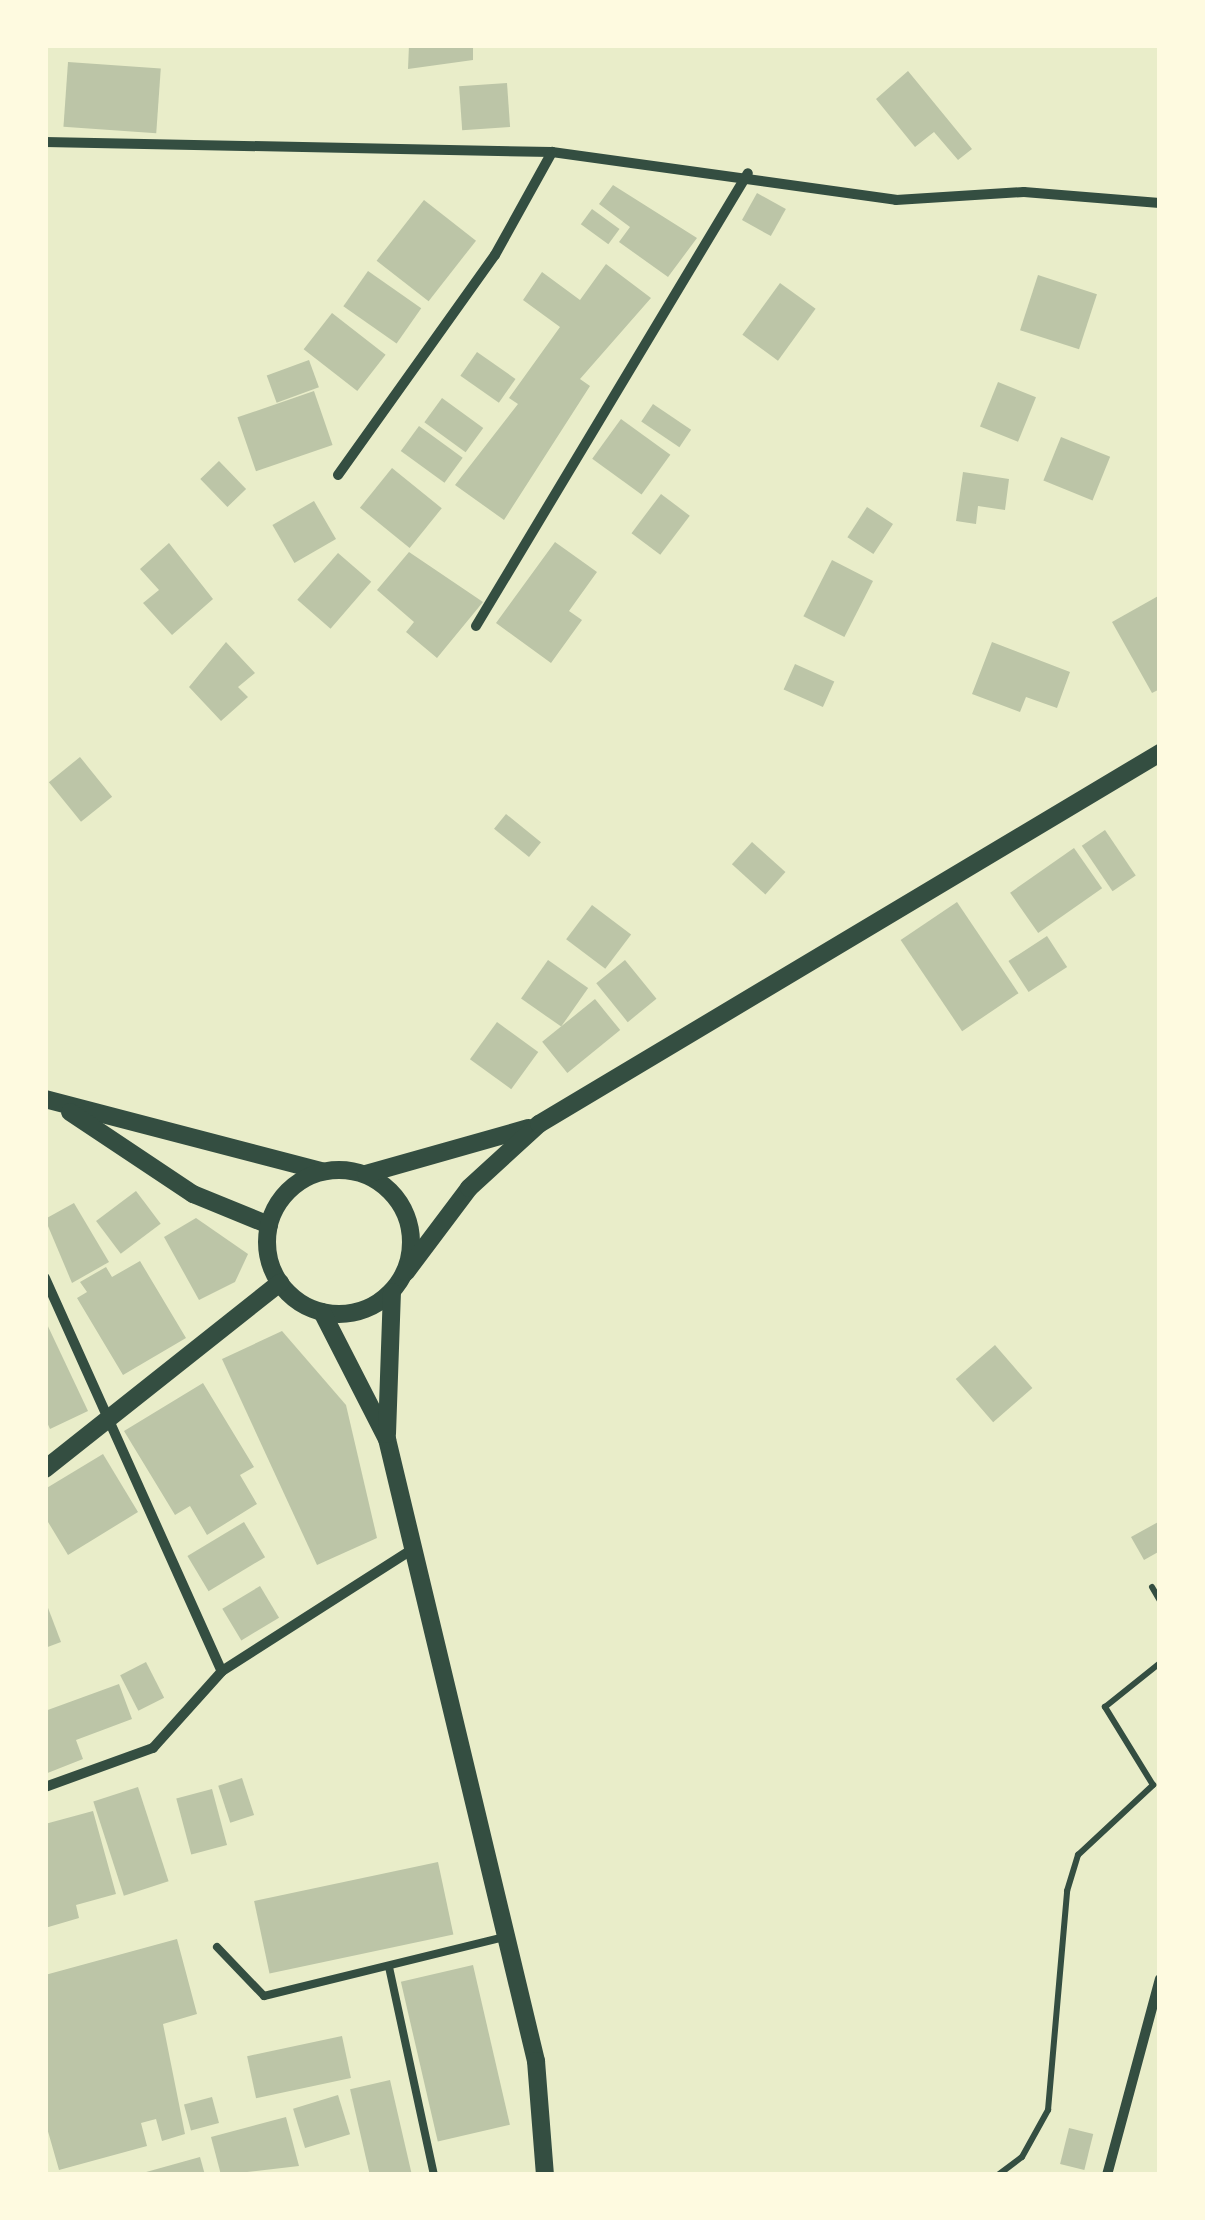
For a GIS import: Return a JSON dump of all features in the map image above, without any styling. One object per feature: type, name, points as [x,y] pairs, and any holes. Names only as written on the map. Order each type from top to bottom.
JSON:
[{"type":"street","points":[[45,142],[552,152],[748,173],[896,200],[1024,192],[1160,203]]},
{"type":"street","points":[[338,475],[494,255],[552,152]]},
{"type":"street","points":[[476,626],[748,173]]},
{"type":"street","points":[[322,1312],[359,1312],[392,1292],[470,1188],[539,1124],[1160,754]]},
{"type":"street","points":[[49,1100],[323,1171],[366,1174],[539,1124]]},
{"type":"street","points":[[49,1100],[193,1194],[269,1225]]},
{"type":"street","points":[[323,1171],[288,1190],[269,1225],[280,1283],[322,1312],[387,1440],[536,2061],[545,2175]]},
{"type":"street","points":[[366,1174],[386,1186],[410,1226],[406,1272]]},
{"type":"street","points":[[45,1278],[106,1422],[222,1671]]},
{"type":"street","points":[[45,1468],[280,1283]]},
{"type":"street","points":[[387,1440],[392,1292]]},
{"type":"street","points":[[45,1787],[153,1748],[222,1671],[413,1549]]},
{"type":"street","points":[[1108,2175],[1160,1978]]},
{"type":"lane","points":[[217,1946],[264,1996],[509,1936]]},
{"type":"lane","points":[[389,1967],[434,2175]]},
{"type":"path","points":[[1152,1588],[1160,1601]]},
{"type":"path","points":[[998,2175],[1022,2157],[1048,2110],[1066,1891],[1078,1855],[1153,1784],[1105,1706],[1160,1662]]},
{"type":"building","points":[[409,45],[473,45],[473,60],[408,69]]},
{"type":"building","points":[[68,62],[161,68],[156,133],[63,127]]},
{"type":"building","points":[[908,71],[972,149],[958,160],[934,132],[915,147],[876,99]]},
{"type":"building","points":[[507,83],[510,127],[462,130],[459,86]]},
{"type":"building","points":[[613,185],[697,238],[668,277],[619,242],[630,227],[599,204]]},
{"type":"building","points":[[757,193],[786,209],[771,236],[742,220]]},
{"type":"building","points":[[424,200],[476,241],[429,301],[377,261]]},
{"type":"building","points":[[592,209],[620,229],[608,244],[581,224]]},
{"type":"building","points":[[606,264],[651,298],[580,379],[590,386],[504,520],[455,485],[518,404],[509,398],[560,327],[523,300],[542,272],[580,300]]},
{"type":"building","points":[[368,271],[421,308],[397,344],[343,306]]},
{"type":"building","points":[[1038,275],[1097,294],[1079,349],[1020,330]]},
{"type":"building","points":[[780,283],[816,309],[778,361],[742,335]]},
{"type":"building","points":[[332,313],[386,355],[357,391],[304,349]]},
{"type":"building","points":[[477,352],[516,379],[499,403],[460,376]]},
{"type":"building","points":[[309,360],[319,387],[277,403],[267,375]]},
{"type":"building","points":[[998,382],[1036,397],[1018,442],[980,427]]},
{"type":"building","points":[[314,391],[333,445],[256,471],[237,417]]},
{"type":"building","points":[[442,398],[483,428],[466,452],[424,422]]},
{"type":"building","points":[[653,404],[691,430],[679,447],[641,421]]},
{"type":"building","points":[[621,419],[670,455],[642,494],[592,459]]},
{"type":"building","points":[[419,426],[463,458],[444,483],[401,451]]},
{"type":"building","points":[[1061,437],[1110,457],[1093,500],[1043,481]]},
{"type":"building","points":[[219,461],[246,489],[227,507],[200,479]]},
{"type":"building","points":[[392,468],[442,508],[410,548],[360,508]]},
{"type":"building","points":[[963,472],[1009,479],[1005,510],[978,506],[976,524],[956,521]]},
{"type":"building","points":[[661,494],[690,516],[660,555],[632,533]]},
{"type":"building","points":[[314,501],[336,539],[294,563],[272,525]]},
{"type":"building","points":[[867,507],[893,524],[873,554],[847,537]]},
{"type":"building","points":[[555,542],[597,572],[569,611],[582,620],[551,663],[496,623]]},
{"type":"building","points":[[169,543],[213,599],[172,635],[143,603],[159,590],[140,569]]},
{"type":"building","points":[[409,552],[483,602],[437,658],[406,632],[414,622],[377,590]]},
{"type":"building","points":[[338,553],[371,582],[331,629],[297,600]]},
{"type":"building","points":[[832,560],[873,581],[844,637],[803,616]]},
{"type":"building","points":[[1160,595],[1160,689],[1152,693],[1112,622]]},
{"type":"building","points":[[226,642],[255,673],[238,687],[248,697],[221,721],[189,687]]},
{"type":"building","points":[[992,642],[1070,672],[1057,708],[1026,697],[1020,712],[972,694]]},
{"type":"building","points":[[795,664],[834,681],[823,707],[784,690]]},
{"type":"building","points":[[80,757],[112,797],[81,822],[49,782]]},
{"type":"building","points":[[506,814],[541,842],[529,857],[494,829]]},
{"type":"building","points":[[1105,830],[1136,876],[1113,891],[1082,846]]},
{"type":"building","points":[[752,842],[785,872],[765,894],[732,864]]},
{"type":"building","points":[[1074,848],[1102,888],[1038,933],[1010,893]]},
{"type":"building","points":[[957,902],[1019,993],[962,1031],[901,940]]},
{"type":"building","points":[[592,905],[631,934],[605,969],[566,939]]},
{"type":"building","points":[[1047,936],[1067,967],[1029,992],[1008,961]]},
{"type":"building","points":[[548,960],[588,988],[561,1027],[521,999]]},
{"type":"building","points":[[625,960],[656,999],[628,1022],[596,983]]},
{"type":"building","points":[[595,999],[620,1030],[567,1073],[542,1042]]},
{"type":"building","points":[[497,1022],[538,1052],[511,1089],[470,1059]]},
{"type":"building","points":[[136,1191],[161,1224],[121,1254],[96,1221]]},
{"type":"building","points":[[74,1203],[109,1262],[72,1283],[45,1219]]},
{"type":"building","points":[[196,1218],[248,1254],[235,1282],[199,1300],[164,1237]]},
{"type":"building","points":[[140,1261],[186,1338],[123,1375],[77,1298],[87,1292],[80,1282],[106,1267],[112,1277]]},
{"type":"building","points":[[45,1320],[88,1411],[50,1429],[45,1418]]},
{"type":"building","points":[[282,1331],[346,1405],[377,1538],[317,1565],[222,1359]]},
{"type":"building","points":[[995,1345],[1032,1388],[993,1422],[956,1379]]},
{"type":"building","points":[[203,1383],[254,1467],[240,1475],[257,1504],[207,1535],[190,1506],[175,1515],[124,1431]]},
{"type":"building","points":[[103,1454],[138,1512],[68,1555],[45,1517],[45,1489]]},
{"type":"building","points":[[1160,1521],[1160,1551],[1144,1560],[1131,1537]]},
{"type":"building","points":[[244,1522],[265,1557],[209,1591],[187,1556]]},
{"type":"building","points":[[260,1586],[279,1618],[241,1640],[222,1609]]},
{"type":"building","points":[[45,1600],[61,1642],[45,1648]]},
{"type":"building","points":[[146,1662],[164,1698],[138,1711],[120,1675]]},
{"type":"building","points":[[119,1684],[132,1719],[76,1740],[83,1759],[45,1774],[45,1711]]},
{"type":"building","points":[[242,1778],[254,1815],[230,1823],[218,1786]]},
{"type":"building","points":[[138,1787],[169,1881],[124,1896],[93,1802]]},
{"type":"building","points":[[212,1789],[227,1845],[191,1855],[176,1799]]},
{"type":"building","points":[[93,1811],[116,1894],[76,1905],[79,1918],[45,1928],[45,1824]]},
{"type":"building","points":[[438,1862],[453,1934],[269,1973],[254,1901]]},
{"type":"building","points":[[177,1939],[197,2014],[163,2024],[185,2134],[162,2141],[156,2119],[141,2123],[147,2146],[59,2170],[45,2121],[45,1975]]},
{"type":"building","points":[[473,1965],[510,2125],[438,2141],[401,1982]]},
{"type":"building","points":[[342,2036],[351,2078],[256,2098],[247,2056]]},
{"type":"building","points":[[390,2080],[412,2175],[370,2175],[350,2089]]},
{"type":"building","points":[[338,2095],[350,2134],[305,2148],[293,2109]]},
{"type":"building","points":[[212,2097],[219,2123],[191,2131],[184,2105]]},
{"type":"building","points":[[286,2117],[299,2166],[221,2175],[211,2137]]},
{"type":"building","points":[[1069,2128],[1093,2134],[1084,2170],[1060,2164]]},
{"type":"building","points":[[200,2157],[205,2175],[139,2175],[139,2174]]}]
